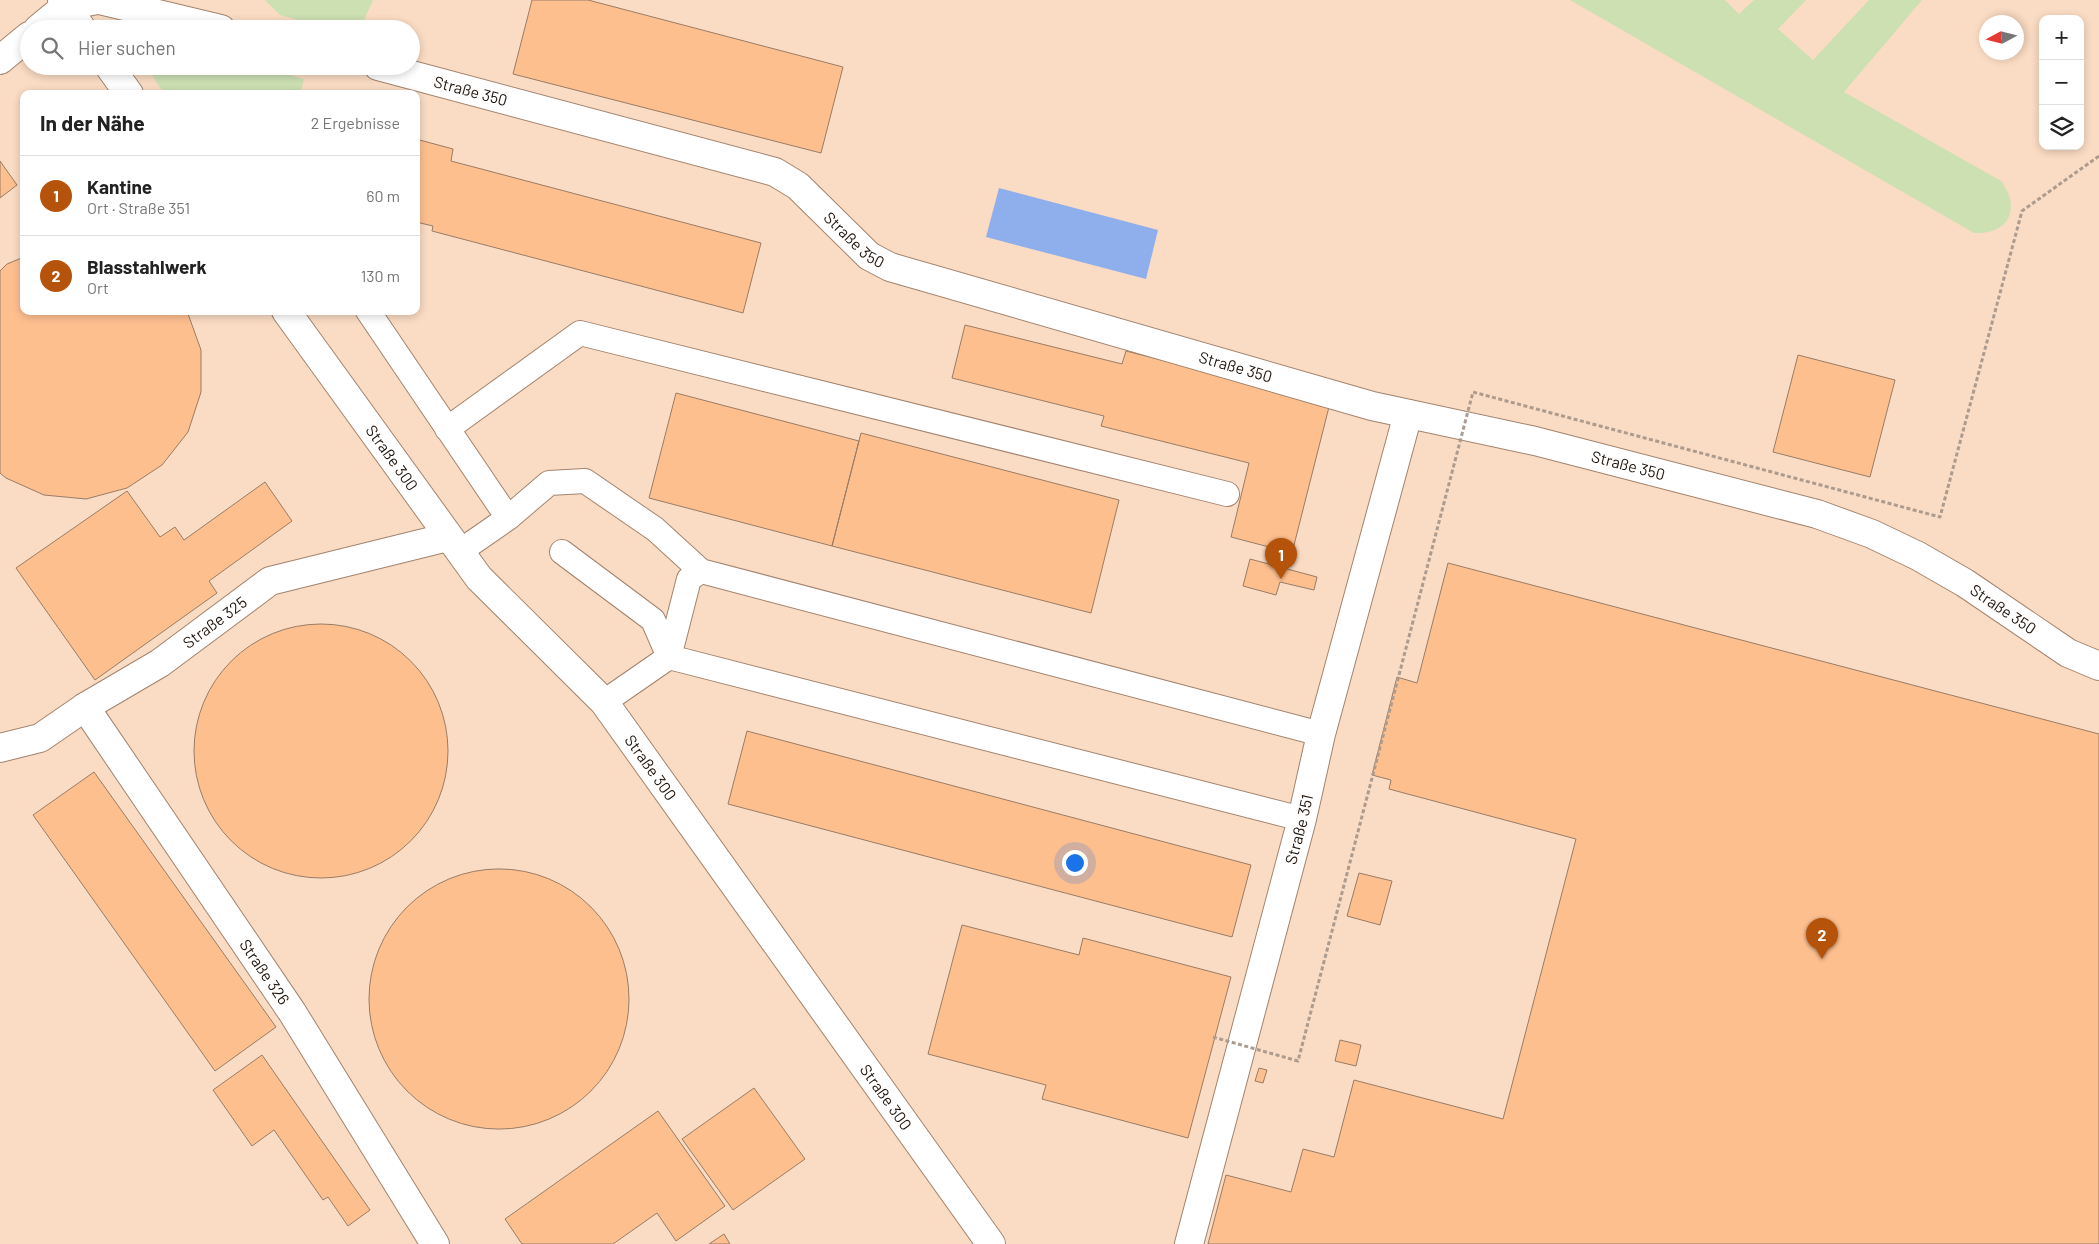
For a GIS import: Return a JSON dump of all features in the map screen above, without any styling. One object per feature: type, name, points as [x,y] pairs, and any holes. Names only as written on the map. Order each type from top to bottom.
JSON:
[{"type":"street","points":[[47,20],[64,3],[98,0],[183,20]]},
{"type":"street","points":[[64,3],[76,20]]},
{"type":"street","points":[[0,60],[20,43]]},
{"type":"street","points":[[115,75],[126,90]]},
{"type":"street","name":"Straße 350","points":[[412,75],[775,172],[798,186],[869,256],[890,267],[1154,345],[1408,414],[1535,441],[1817,514],[1872,534],[1918,556],[1966,583],[2068,653],[2099,666]]},
{"type":"street","name":"Straße 300","points":[[289,315],[479,578],[604,702],[991,1244]]},
{"type":"street","name":"Straße 351","points":[[1189,1244],[1302,818],[1321,734],[1408,414]]},
{"type":"street","name":"Straße 325","points":[[0,748],[40,738],[85,707],[160,663],[270,582],[454,544]]},
{"type":"street","name":"Straße 326","points":[[85,707],[292,1012],[435,1244]]},
{"type":"lane","points":[[371,315],[508,518]]},
{"type":"lane","points":[[447,429],[580,333],[1227,494]]},
{"type":"lane","points":[[454,544],[508,518],[550,483],[585,481],[655,529],[701,571],[1321,734]]},
{"type":"lane","points":[[562,552],[653,620],[669,657]]},
{"type":"lane","points":[[604,702],[669,657],[688,578],[701,571]]},
{"type":"lane","points":[[669,657],[1302,818]]},
{"type":"path","points":[[1213,1037],[1298,1061],[1473,392],[1940,517],[2022,211],[2099,156]]},
{"type":"shaded area","points":[[0,0],[2099,0],[2099,1244],[0,1244]]},
{"type":"green space","points":[[265,0],[373,0],[364,20],[298,20],[280,15]]},
{"type":"green space","points":[[1570,0],[1725,0],[1739,14],[1754,0],[1806,0],[1778,29],[1813,60],[1869,0],[1922,0],[1844,92],[2001,181],[2010,201],[2011,210],[2008,218],[1996,230],[1974,233]]},
{"type":"green space","points":[[152,75],[290,75],[304,79],[301,90],[161,90]]},
{"type":"water","points":[[999,188],[1158,230],[1146,279],[986,237]]},
{"type":"building","points":[[532,0],[588,0],[843,67],[821,153],[513,74]]},
{"type":"building","points":[[420,140],[453,149],[451,161],[761,243],[743,313],[432,231],[433,226],[420,223]]},
{"type":"building","points":[[0,161],[17,185],[0,198]]},
{"type":"building","points":[[20,259],[20,315],[188,315],[201,350],[201,392],[188,432],[162,465],[127,488],[86,499],[44,495],[6,478],[0,473],[0,271],[7,264]]},
{"type":"building","points":[[965,325],[1122,364],[1126,351],[1330,403],[1292,553],[1231,537],[1249,463],[1101,426],[1104,416],[952,378]]},
{"type":"building","points":[[1798,355],[1895,380],[1870,477],[1773,452]]},
{"type":"building","points":[[676,393],[859,441],[832,546],[649,498]]},
{"type":"building","points":[[861,433],[1119,500],[1091,613],[832,546]]},
{"type":"building","points":[[265,482],[292,521],[209,581],[217,593],[95,680],[16,568],[127,491],[160,537],[175,527],[184,540]]},
{"type":"building","points":[[1250,559],[1317,577],[1314,590],[1280,582],[1276,595],[1243,586]]},
{"type":"building","points":[[1448,563],[2099,734],[2099,1244],[1208,1244],[1226,1175],[1291,1192],[1303,1149],[1334,1157],[1354,1080],[1503,1119],[1576,839],[1389,789],[1391,780],[1372,775],[1397,677],[1417,683]]},
{"type":"building","points":[[309,624],[333,624],[370,633],[392,645],[411,661],[427,680],[439,702],[446,726],[448,751],[446,776],[439,800],[427,822],[411,841],[392,857],[370,869],[333,878],[309,878],[272,869],[250,857],[223,832],[203,800],[199,788],[194,763],[194,739],[203,702],[215,680],[240,653],[272,633],[284,629]]},
{"type":"building","points":[[747,731],[1251,865],[1232,937],[728,804]]},
{"type":"building","points":[[94,772],[276,1027],[215,1071],[33,815]]},
{"type":"building","points":[[486,869],[512,869],[537,874],[560,884],[582,898],[600,916],[614,938],[624,961],[629,986],[629,1012],[624,1037],[614,1060],[600,1082],[582,1100],[560,1114],[537,1124],[512,1129],[486,1129],[461,1124],[438,1114],[416,1100],[398,1082],[384,1060],[374,1037],[369,1012],[369,986],[374,961],[384,938],[398,916],[416,898],[438,884],[461,874]]},
{"type":"building","points":[[1359,873],[1392,881],[1380,925],[1347,916]]},
{"type":"building","points":[[962,925],[1079,955],[1083,938],[1231,977],[1188,1138],[1042,1099],[1046,1085],[928,1054]]},
{"type":"building","points":[[1340,1040],[1361,1045],[1356,1066],[1335,1061]]},
{"type":"building","points":[[262,1055],[370,1210],[348,1226],[328,1197],[323,1200],[274,1130],[252,1146],[213,1090]]},
{"type":"building","points":[[1259,1068],[1267,1070],[1263,1083],[1255,1081]]},
{"type":"building","points":[[754,1088],[805,1159],[733,1210],[682,1139]]},
{"type":"building","points":[[658,1111],[725,1206],[676,1241],[657,1213],[613,1244],[522,1244],[505,1219]]},
{"type":"building","points":[[724,1234],[730,1244],[709,1244]]},
{"type":"place","name":"Kantine","points":[[1281,579]]},
{"type":"place","name":"Blasstahlwerk","points":[[1822,959]]}]
